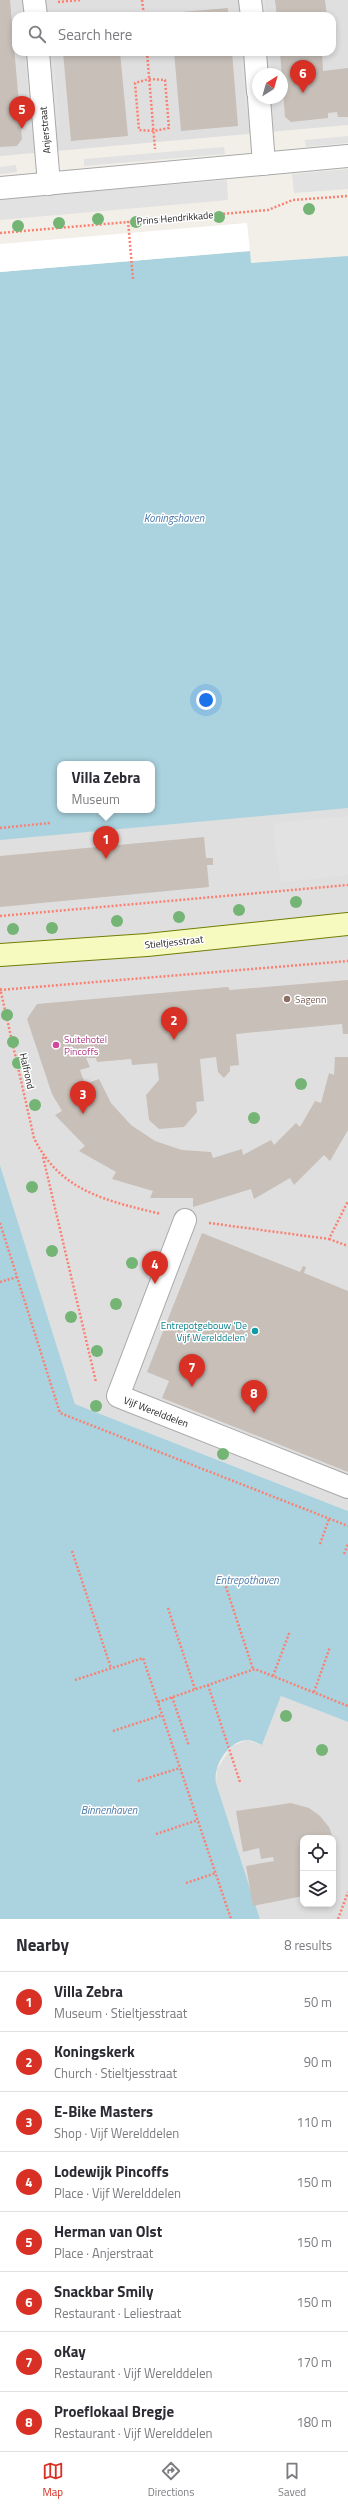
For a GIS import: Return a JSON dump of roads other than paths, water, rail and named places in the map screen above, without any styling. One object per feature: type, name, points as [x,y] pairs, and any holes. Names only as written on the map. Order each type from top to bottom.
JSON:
[{"type":"street","points":[[34,0],[36,12]]},
{"type":"street","points":[[250,0],[252,12]]},
{"type":"street","name":"Anjerstraat","points":[[38,56],[49,184]]},
{"type":"street","points":[[255,56],[256,68]]},
{"type":"street","points":[[259,104],[264,164]]},
{"type":"street","points":[[0,188],[348,156]]},
{"type":"street","name":"Stieltjesstraat","points":[[0,955],[147,945],[348,924]]},
{"type":"street","name":"Vijf Werelddelen","points":[[185,1220],[118,1396],[348,1487]]},
{"type":"water","name":"Koningshaven","points":[[250,251],[251,263],[348,256],[348,808],[0,840],[0,272]]},
{"type":"water","name":"Binnenhaven","points":[[0,1165],[75,1404],[348,1511],[348,1722],[281,1696],[262,1745],[253,1741],[240,1741],[223,1756],[217,1769],[216,1783],[260,1919],[0,1919]]},
{"type":"place","name":"Snackbar Smily","points":[[303,93]]},
{"type":"place","name":"Herman van Olst","points":[[22,129]]},
{"type":"place","name":"Villa Zebra","points":[[106,859]]},
{"type":"place","name":"Sagenn","points":[[287,999]]},
{"type":"place","name":"Koningskerk","points":[[174,1040]]},
{"type":"place","name":"Suitehotel Pincoffs","points":[[56,1045]]},
{"type":"place","name":"E-Bike Masters","points":[[83,1114]]},
{"type":"place","name":"Lodewijk Pincoffs","points":[[155,1284]]},
{"type":"place","name":"Entrepotgebouw 'De Vijf Werelddelen'","points":[[255,1331]]},
{"type":"place","name":"oKay","points":[[192,1387]]},
{"type":"place","name":"Proeflokaal Bregje","points":[[254,1413]]},
{"type":"water label","name":"Entrepothaven","points":[[247,1580]]}]
